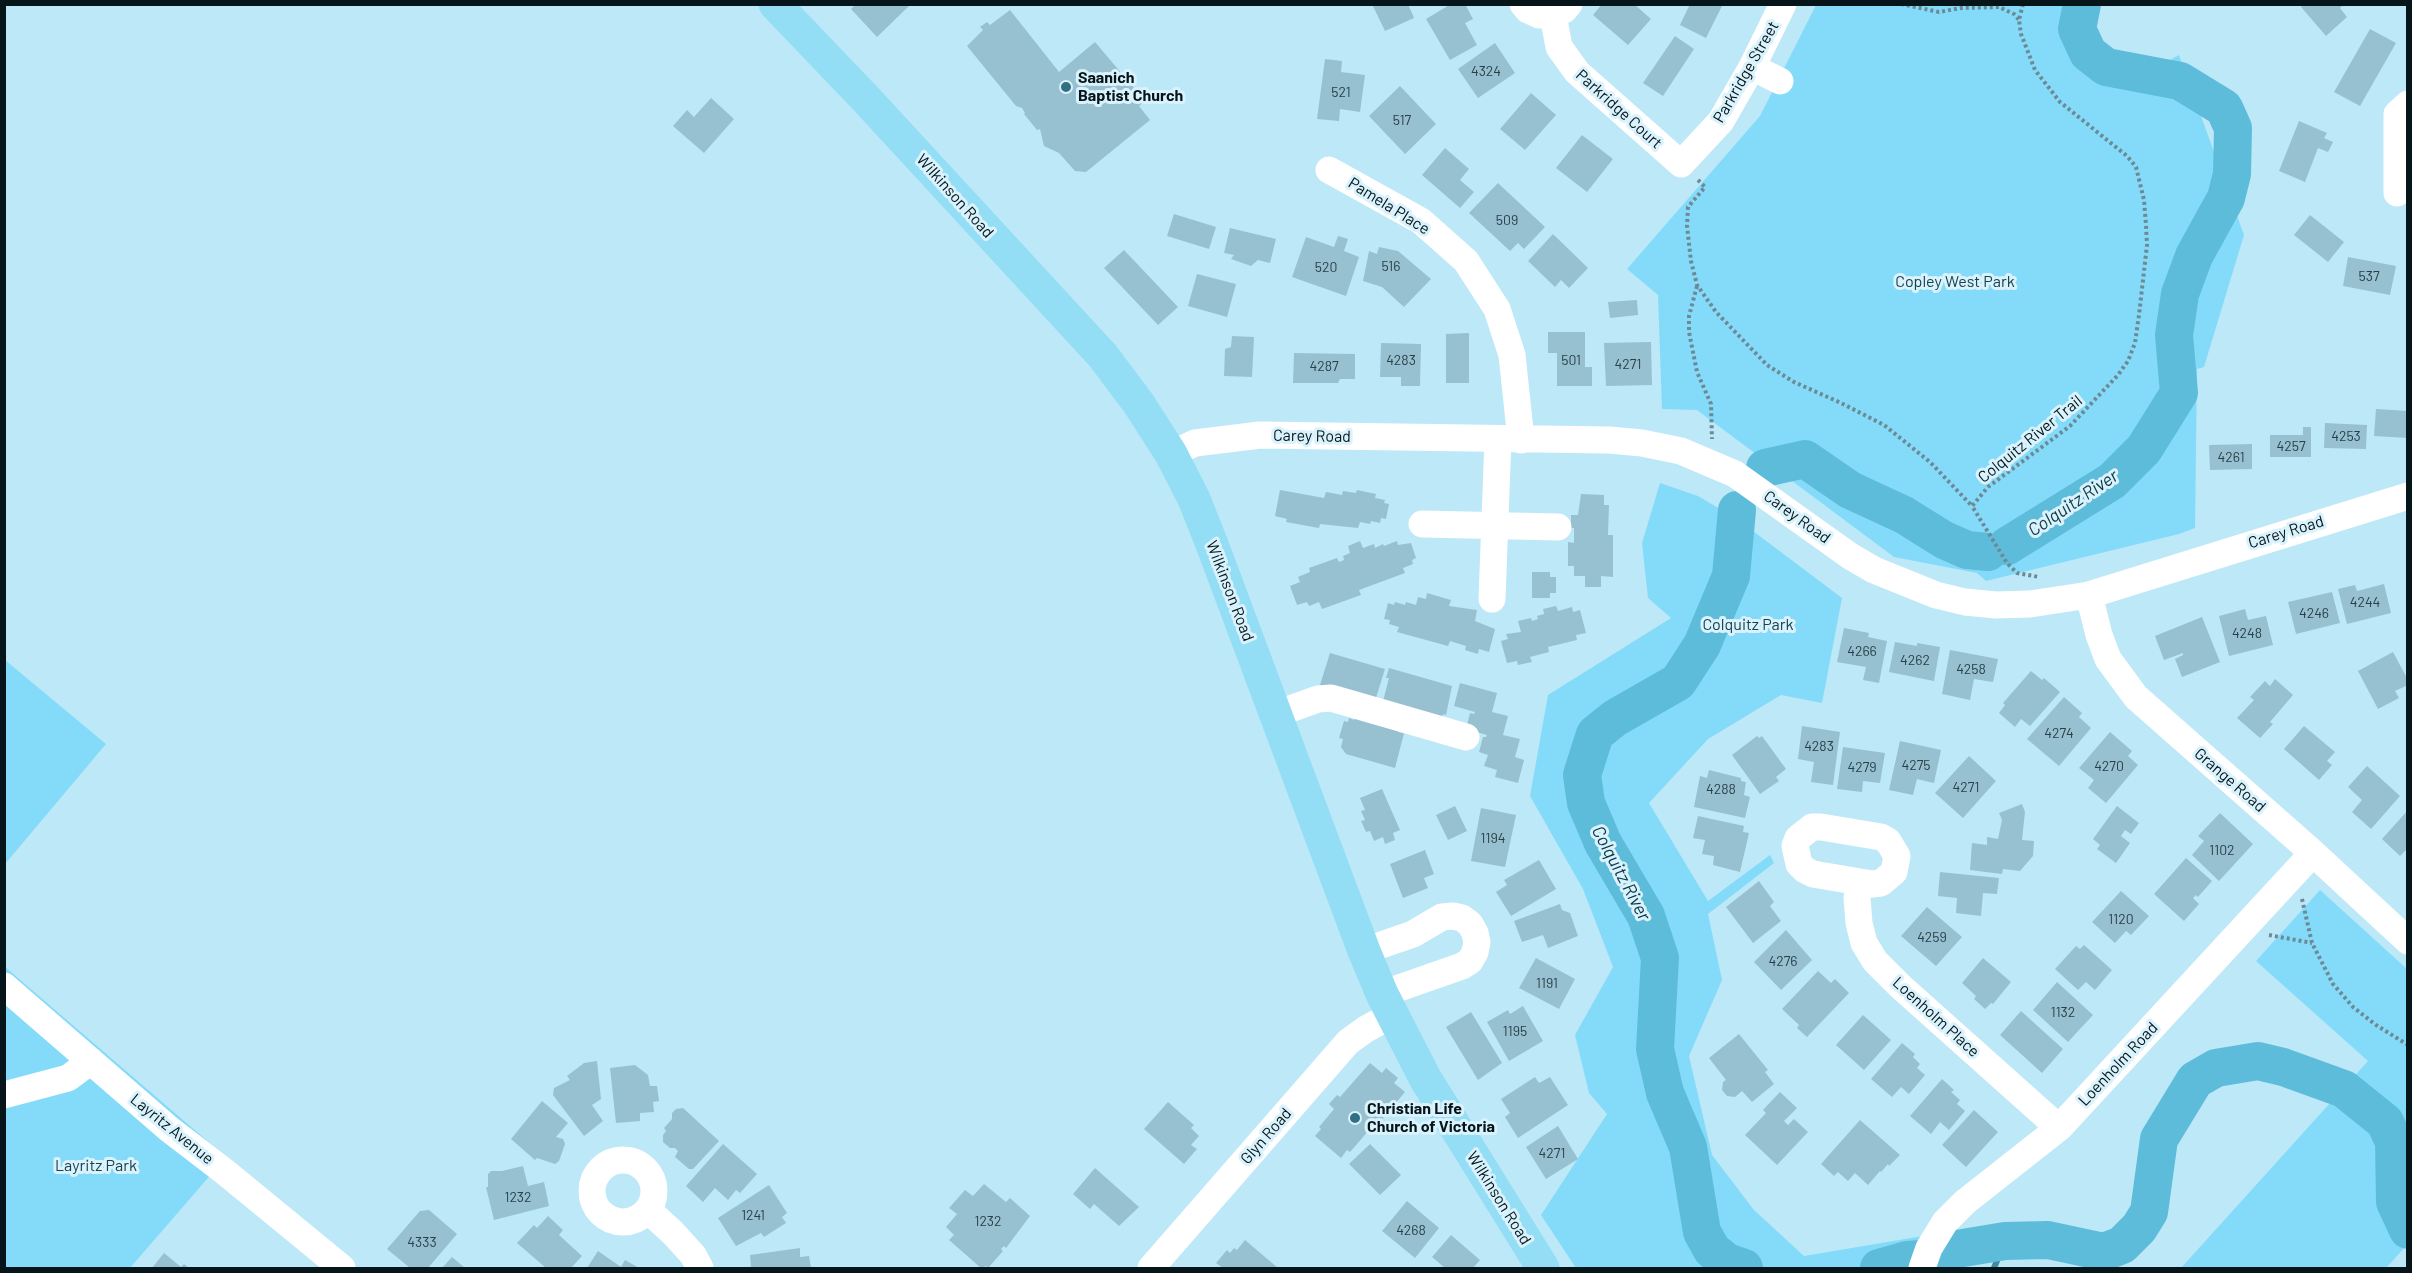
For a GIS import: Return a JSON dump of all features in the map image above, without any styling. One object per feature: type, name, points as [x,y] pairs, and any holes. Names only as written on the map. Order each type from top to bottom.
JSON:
[{"type":"main road","name":"Wilkinson Road","points":[[775,4],[866,99],[1103,356],[1139,404],[1171,454],[1194,499],[1364,951],[1387,1005],[1431,1087],[1543,1269]]},
{"type":"street","name":"Parkridge Court","points":[[1523,4],[1528,10],[1539,15],[1561,10],[1559,47],[1577,72],[1681,164]]},
{"type":"street","name":"Parkridge Street","points":[[1681,164],[1721,121],[1752,67],[1783,4]]},
{"type":"street","points":[[1752,67],[1780,81]]},
{"type":"street","points":[[2397,193],[2397,114],[2408,104]]},
{"type":"street","name":"Pamela Place","points":[[1329,170],[1421,222],[1466,261],[1497,309],[1512,355],[1509,440],[1493,526],[1492,599]]},
{"type":"street","name":"Carey Road","points":[[1171,454],[1195,443],[1260,435],[1609,440],[1642,443],[1681,451],[1735,474],[1850,556],[1874,570],[1936,595],[1965,602],[1996,605],[2030,604],[2089,595],[2408,496]]},
{"type":"street","points":[[1422,524],[1558,527]]},
{"type":"street","name":"Grange Road","points":[[2089,595],[2098,635],[2108,659],[2136,697],[2305,861],[2408,941]]},
{"type":"street","points":[[1276,714],[1318,699],[1331,698],[1466,737]]},
{"type":"street","name":"Loenholm Road","points":[[1926,1258],[1945,1222],[1965,1202],[2059,1128],[2305,861]]},
{"type":"street","name":"Loenholm Place","points":[[1860,882],[1857,898],[1859,923],[1864,943],[1875,961],[2059,1128]]},
{"type":"street","name":"Glyn Road","points":[[1151,1269],[1348,1042],[1366,1029],[1387,1005],[1470,961],[1477,942],[1470,924],[1462,918],[1453,916],[1442,917],[1413,934],[1364,951]]},
{"type":"street","name":"Layritz Avenue","points":[[4,986],[169,1129],[225,1172],[342,1269]]},
{"type":"street","points":[[4,1095],[68,1078],[91,1061]]},
{"type":"street","points":[[648,1210],[693,1255],[700,1269]]},
{"type":"path","points":[[1901,4],[1939,12],[1961,8],[1999,7],[2014,14],[2019,20]]},
{"type":"path","name":"Colquitz River Trail","points":[[2022,575],[2007,563],[1972,506],[1988,487],[2070,426],[2118,375],[2128,361],[2135,343],[2147,245],[2144,200],[2136,167],[2127,156],[2060,102],[2047,87],[2027,53],[2019,20],[2023,4]]},
{"type":"path","points":[[1681,164],[1705,187],[1688,207],[1687,226],[1691,261],[1697,285],[1723,320],[1767,365],[1794,382],[1884,425],[1930,462],[1972,506]]},
{"type":"path","points":[[1697,285],[1689,316],[1689,332],[1697,372],[1711,404],[1713,434],[1707,461]]},
{"type":"path","points":[[2305,861],[2312,944],[2333,984],[2353,1007],[2408,1045]]},
{"type":"path","points":[[2236,937],[2281,936],[2312,944]]},
{"type":"green space","name":"Copley West Park","points":[[1816,5],[2100,5],[2093,36],[2095,47],[2105,57],[2150,71],[2179,55],[2244,235],[2204,367],[2197,369],[2195,528],[2179,534],[1986,581],[1977,573],[1894,557],[1697,410],[1662,409],[1658,295],[1627,269],[1760,116]]},
{"type":"green space","name":"Colquitz Park","points":[[1660,483],[1698,496],[1737,519],[1842,598],[1822,703],[1781,695],[1708,739],[1649,803],[1708,901],[1770,855],[1774,863],[1708,914],[1722,980],[1689,1056],[1712,1155],[1754,1210],[1804,1256],[1923,1236],[1892,1268],[1725,1268],[1712,1257],[1701,1268],[1576,1268],[1541,1215],[1607,1114],[1589,1093],[1575,1035],[1613,967],[1583,889],[1530,796],[1548,695],[1671,618],[1648,598],[1642,543]]},
{"type":"green space","points":[[5,660],[106,744],[5,864]]},
{"type":"green space","points":[[2320,890],[2407,969],[2407,1245],[2386,1268],[2181,1268],[2368,1061],[2256,961]]},
{"type":"green space","name":"Layritz Park","points":[[4,966],[226,1157],[130,1268],[5,1268]]},
{"type":"building","points":[[856,4],[907,4],[909,6],[877,37],[851,9]]},
{"type":"building","points":[[1372,4],[1408,4],[1414,18],[1385,31]]},
{"type":"building","points":[[1451,4],[1465,4],[1473,19],[1465,23],[1477,45],[1450,60],[1426,19]]},
{"type":"building","points":[[1602,4],[1634,4],[1651,19],[1628,45],[1593,15]]},
{"type":"building","points":[[1690,4],[1723,4],[1706,38],[1680,25]]},
{"type":"building","points":[[2304,4],[2344,4],[2340,8],[2347,17],[2326,36],[2301,7]]},
{"type":"building","name":"Saanich Baptist Church","points":[[1010,10],[1059,72],[1095,42],[1145,101],[1139,106],[1150,120],[1086,172],[1075,171],[1059,153],[1044,146],[1040,129],[1037,130],[1022,108],[1016,106],[967,46],[983,30],[980,27],[987,22],[990,25]]},
{"type":"building","points":[[2370,29],[2396,43],[2360,106],[2334,92]]},
{"type":"building","points":[[1675,36],[1694,49],[1663,96],[1643,83]]},
{"type":"building","points":[[1495,43],[1515,73],[1478,98],[1458,69]]},
{"type":"building","points":[[1325,59],[1342,61],[1341,72],[1365,75],[1360,112],[1340,109],[1339,121],[1317,119]]},
{"type":"building","points":[[1400,86],[1436,124],[1405,154],[1369,116]]},
{"type":"building","points":[[1531,93],[1556,115],[1525,150],[1500,129]]},
{"type":"building","points":[[711,98],[734,119],[704,153],[673,126],[687,110],[694,117]]},
{"type":"building","points":[[2299,121],[2327,133],[2324,138],[2333,142],[2328,152],[2318,148],[2305,182],[2279,171]]},
{"type":"building","points":[[1582,135],[1613,159],[1587,192],[1556,168]]},
{"type":"building","points":[[1445,148],[1469,169],[1460,180],[1474,192],[1460,208],[1422,175]]},
{"type":"building","points":[[1498,183],[1545,227],[1524,249],[1518,243],[1510,251],[1469,213]]},
{"type":"building","points":[[1174,214],[1216,227],[1209,249],[1167,236]]},
{"type":"building","points":[[2310,215],[2344,242],[2328,262],[2294,235]]},
{"type":"building","points":[[1230,228],[1276,239],[1270,263],[1258,260],[1251,266],[1231,259],[1234,255],[1224,253]]},
{"type":"building","points":[[1553,234],[1588,268],[1569,288],[1561,280],[1555,287],[1528,261]]},
{"type":"building","points":[[1338,236],[1348,239],[1344,251],[1359,257],[1346,296],[1292,277],[1306,237],[1334,247]]},
{"type":"building","points":[[1379,247],[1398,251],[1431,279],[1404,307],[1382,287],[1363,281],[1369,251],[1377,254]]},
{"type":"building","points":[[1124,250],[1178,307],[1158,325],[1104,268]]},
{"type":"building","points":[[2348,257],[2396,266],[2390,295],[2343,286]]},
{"type":"building","points":[[1197,274],[1236,284],[1227,317],[1188,306]]},
{"type":"building","points":[[1637,300],[1638,315],[1610,318],[1608,302]]},
{"type":"building","points":[[1548,332],[1585,332],[1585,367],[1592,367],[1592,386],[1557,386],[1557,353],[1548,353]]},
{"type":"building","points":[[1469,333],[1469,383],[1446,383],[1446,334]]},
{"type":"building","points":[[1232,336],[1254,337],[1252,377],[1224,376],[1225,349],[1231,347]]},
{"type":"building","points":[[1651,342],[1652,385],[1606,386],[1604,343]]},
{"type":"building","points":[[1381,343],[1421,344],[1420,386],[1401,386],[1401,377],[1380,377]]},
{"type":"building","points":[[1294,353],[1355,354],[1355,379],[1340,379],[1338,383],[1293,383]]},
{"type":"building","points":[[2376,409],[2408,411],[2408,438],[2374,436]]},
{"type":"building","points":[[2325,423],[2367,425],[2366,449],[2324,448]]},
{"type":"building","points":[[2303,427],[2311,427],[2311,457],[2270,457],[2270,435],[2303,435]]},
{"type":"building","points":[[2252,444],[2252,469],[2210,470],[2209,445]]},
{"type":"building","points":[[1280,490],[1324,498],[1326,492],[1342,495],[1343,491],[1356,493],[1357,490],[1376,494],[1375,498],[1385,500],[1384,503],[1389,504],[1386,519],[1381,518],[1380,523],[1360,522],[1358,528],[1320,524],[1319,528],[1286,522],[1287,519],[1275,516]]},
{"type":"building","points":[[1581,494],[1604,495],[1604,505],[1609,505],[1608,535],[1613,535],[1613,577],[1601,576],[1601,587],[1585,587],[1585,576],[1574,576],[1574,566],[1568,566],[1568,542],[1574,543],[1571,515],[1578,515]]},
{"type":"building","points":[[1360,541],[1363,548],[1374,544],[1375,548],[1397,541],[1398,545],[1411,543],[1416,558],[1412,560],[1413,564],[1403,568],[1405,573],[1359,590],[1361,595],[1322,609],[1319,602],[1309,606],[1307,602],[1297,605],[1290,586],[1300,582],[1298,577],[1310,572],[1309,568],[1337,558],[1339,562],[1344,560],[1343,556],[1350,553],[1348,546]]},
{"type":"building","points":[[1532,572],[1550,572],[1550,577],[1556,577],[1556,593],[1550,593],[1550,598],[1532,598]]},
{"type":"building","points":[[2384,584],[2391,613],[2347,624],[2338,589],[2355,585],[2357,591]]},
{"type":"building","points":[[2332,592],[2340,623],[2296,634],[2288,602]]},
{"type":"building","points":[[1427,593],[1451,600],[1449,606],[1477,610],[1475,621],[1495,629],[1489,652],[1479,649],[1478,654],[1465,650],[1466,646],[1450,641],[1448,646],[1397,632],[1399,627],[1389,624],[1390,620],[1384,619],[1388,603],[1394,605],[1395,602],[1405,605],[1406,602],[1416,605],[1418,597],[1426,599]]},
{"type":"building","points":[[1556,606],[1558,611],[1572,607],[1573,612],[1580,610],[1586,633],[1576,635],[1577,640],[1548,647],[1549,652],[1530,657],[1532,662],[1518,665],[1517,661],[1507,663],[1501,641],[1508,639],[1506,634],[1521,632],[1518,621],[1538,619],[1537,616],[1544,614],[1543,609]]},
{"type":"building","points":[[2245,609],[2248,620],[2266,616],[2273,645],[2229,656],[2219,616]]},
{"type":"building","points":[[2202,617],[2220,662],[2182,677],[2175,659],[2183,653],[2164,660],[2155,636]]},
{"type":"building","points":[[1844,628],[1869,633],[1868,637],[1887,641],[1879,683],[1863,680],[1866,667],[1837,662]]},
{"type":"building","points":[[1895,642],[1940,647],[1934,681],[1889,672]]},
{"type":"building","points":[[1950,650],[1998,659],[1993,682],[1974,679],[1970,700],[1942,694]]},
{"type":"building","points":[[2393,652],[2408,680],[2408,685],[2395,691],[2399,698],[2378,709],[2358,671]]},
{"type":"building","points":[[1330,653],[1385,669],[1375,701],[1320,685]]},
{"type":"building","points":[[1389,668],[1452,686],[1446,715],[1443,714],[1441,722],[1382,705],[1389,678],[1386,678]]},
{"type":"building","points":[[2031,671],[2042,680],[2044,678],[2060,692],[2030,726],[2021,719],[2015,727],[1999,713],[2005,705],[2003,703]]},
{"type":"building","points":[[2275,679],[2293,695],[2270,722],[2273,724],[2260,738],[2237,718],[2254,700],[2250,697],[2265,681],[2270,686]]},
{"type":"building","points":[[1460,683],[1497,693],[1492,712],[1508,716],[1503,735],[1520,739],[1515,757],[1524,760],[1518,783],[1495,777],[1497,770],[1484,766],[1488,755],[1479,752],[1483,737],[1487,735],[1466,729],[1470,713],[1475,712],[1454,706]]},
{"type":"building","points":[[2064,697],[2082,713],[2079,717],[2091,728],[2059,766],[2027,739]]},
{"type":"building","points":[[1355,717],[1399,729],[1398,732],[1404,733],[1395,768],[1346,754],[1341,747],[1343,739],[1339,738],[1344,721],[1348,722],[1349,718],[1354,720]]},
{"type":"building","points":[[1802,726],[1840,732],[1833,785],[1811,782],[1814,762],[1798,759]]},
{"type":"building","points":[[2304,726],[2335,752],[2327,761],[2332,765],[2319,780],[2284,749]]},
{"type":"building","points":[[2110,732],[2132,751],[2128,756],[2138,765],[2106,803],[2088,788],[2094,780],[2079,768]]},
{"type":"building","points":[[1757,736],[1759,738],[1762,736],[1786,769],[1776,777],[1779,781],[1760,794],[1732,755]]},
{"type":"building","points":[[1900,741],[1941,750],[1934,783],[1917,779],[1913,795],[1889,790]]},
{"type":"building","points":[[1843,747],[1885,753],[1880,783],[1863,781],[1862,792],[1837,789]]},
{"type":"building","points":[[1969,756],[1996,781],[1963,818],[1935,793]]},
{"type":"building","points":[[2367,766],[2400,796],[2371,829],[2352,812],[2362,800],[2348,787]]},
{"type":"building","points":[[1709,770],[1741,778],[1741,781],[1746,782],[1744,795],[1750,797],[1745,818],[1694,807],[1700,776],[1707,778]]},
{"type":"building","points":[[1382,789],[1400,830],[1393,833],[1395,840],[1385,844],[1383,837],[1374,841],[1370,831],[1366,832],[1361,821],[1365,820],[1361,811],[1365,810],[1360,798]]},
{"type":"building","points":[[2022,804],[2025,812],[2022,840],[2034,841],[2033,856],[2020,871],[2003,869],[2002,874],[1970,870],[1972,843],[1987,845],[1987,837],[1998,839],[2002,820],[1999,813]]},
{"type":"building","points":[[1455,806],[1467,831],[1448,840],[1436,815]]},
{"type":"building","points":[[2117,806],[2139,823],[2131,834],[2125,830],[2121,836],[2130,843],[2116,863],[2097,849],[2100,845],[2093,839]]},
{"type":"building","points":[[1481,808],[1516,815],[1505,867],[1471,861]]},
{"type":"building","points":[[2408,810],[2408,848],[2400,856],[2382,839]]},
{"type":"building","points":[[2220,813],[2253,844],[2219,881],[2192,855],[2204,841],[2198,836]]},
{"type":"building","points":[[1698,816],[1744,826],[1743,832],[1749,833],[1740,872],[1713,865],[1714,856],[1702,854],[1705,840],[1693,838]]},
{"type":"building","points":[[1425,850],[1434,874],[1424,878],[1428,888],[1403,898],[1390,864]]},
{"type":"building","points":[[2186,858],[2212,881],[2198,897],[2196,895],[2193,898],[2199,904],[2184,921],[2154,894]]},
{"type":"building","points":[[1539,860],[1556,889],[1511,916],[1496,892],[1507,885],[1504,880]]},
{"type":"building","points":[[1940,872],[1999,878],[1997,894],[1983,893],[1981,916],[1956,913],[1957,898],[1938,896]]},
{"type":"building","points":[[1759,881],[1774,902],[1770,906],[1781,921],[1753,943],[1726,907]]},
{"type":"building","points":[[2121,891],[2149,916],[2131,935],[2126,931],[2115,943],[2092,922]]},
{"type":"building","points":[[1560,904],[1562,910],[1570,913],[1578,936],[1548,948],[1543,935],[1522,942],[1514,921]]},
{"type":"building","points":[[1927,907],[1962,937],[1936,966],[1901,936]]},
{"type":"building","points":[[1786,930],[1812,960],[1781,990],[1754,962]]},
{"type":"building","points":[[2084,945],[2112,970],[2095,990],[2086,982],[2078,990],[2055,969],[2076,946],[2080,949]]},
{"type":"building","points":[[1536,958],[1575,979],[1559,1009],[1519,988]]},
{"type":"building","points":[[1983,958],[2011,982],[1993,1004],[1991,1003],[1985,1009],[1974,999],[1976,996],[1962,983]]},
{"type":"building","points":[[1818,971],[1831,983],[1835,979],[1849,993],[1807,1037],[1797,1028],[1799,1025],[1782,1009]]},
{"type":"building","points":[[2057,982],[2093,1015],[2068,1042],[2033,1010]]},
{"type":"building","points":[[1523,1006],[1543,1041],[1509,1061],[1487,1022],[1508,1010],[1510,1014]]},
{"type":"building","points":[[2021,1011],[2063,1049],[2042,1073],[2000,1035]]},
{"type":"building","points":[[1471,1012],[1502,1063],[1478,1080],[1446,1027]]},
{"type":"building","points":[[1863,1015],[1891,1040],[1864,1070],[1836,1045]]},
{"type":"building","points":[[1739,1034],[1768,1070],[1765,1072],[1774,1084],[1752,1102],[1742,1091],[1735,1097],[1727,1096],[1722,1090],[1723,1082],[1726,1080],[1709,1058]]},
{"type":"building","points":[[1902,1043],[1915,1054],[1913,1057],[1920,1064],[1917,1068],[1925,1075],[1909,1094],[1901,1087],[1892,1097],[1871,1079]]},
{"type":"building","points":[[597,1061],[601,1099],[592,1105],[603,1121],[584,1136],[553,1095],[554,1088],[570,1080],[567,1076],[584,1063]]},
{"type":"building","name":"Christian Life Church of Victoria","points":[[1370,1063],[1382,1073],[1386,1068],[1398,1078],[1394,1083],[1405,1092],[1372,1131],[1370,1129],[1350,1152],[1347,1150],[1341,1158],[1315,1136],[1321,1129],[1319,1127],[1334,1109],[1329,1104],[1337,1095],[1340,1097]]},
{"type":"building","points":[[635,1065],[648,1075],[650,1086],[657,1086],[659,1101],[653,1102],[654,1112],[640,1113],[640,1121],[616,1123],[610,1068]]},
{"type":"building","points":[[1535,1077],[1539,1083],[1550,1077],[1568,1105],[1518,1138],[1505,1117],[1510,1113],[1501,1099]]},
{"type":"building","points":[[1942,1079],[1954,1090],[1951,1092],[1960,1100],[1957,1104],[1965,1111],[1949,1130],[1940,1122],[1931,1134],[1910,1116]]},
{"type":"building","points":[[1780,1092],[1797,1108],[1784,1121],[1788,1125],[1794,1119],[1808,1132],[1777,1165],[1745,1135],[1766,1113],[1763,1110]]},
{"type":"building","points":[[542,1101],[568,1123],[556,1137],[563,1139],[565,1144],[559,1161],[555,1164],[537,1158],[535,1160],[511,1139]]},
{"type":"building","points":[[1168,1102],[1194,1125],[1191,1128],[1199,1136],[1191,1145],[1197,1149],[1184,1164],[1144,1129]]},
{"type":"building","points":[[683,1108],[719,1141],[693,1169],[689,1169],[675,1157],[678,1151],[675,1148],[670,1148],[663,1142],[663,1135],[666,1131],[664,1128],[672,1119],[672,1113],[676,1109]]},
{"type":"building","points":[[1974,1110],[1998,1132],[1966,1167],[1942,1145]]},
{"type":"building","points":[[1860,1120],[1900,1155],[1880,1171],[1868,1185],[1855,1173],[1848,1181],[1838,1172],[1834,1176],[1821,1164]]},
{"type":"building","points":[[1558,1126],[1578,1159],[1546,1179],[1526,1147]]},
{"type":"building","points":[[723,1144],[757,1174],[740,1193],[736,1190],[728,1200],[715,1188],[703,1202],[686,1186]]},
{"type":"building","points":[[1370,1144],[1401,1175],[1380,1195],[1349,1164]]},
{"type":"building","points":[[523,1166],[528,1186],[544,1182],[549,1206],[494,1220],[486,1187],[488,1187],[488,1174],[491,1171]]},
{"type":"building","points":[[1095,1168],[1139,1207],[1119,1226],[1094,1204],[1090,1209],[1073,1194]]},
{"type":"building","points":[[984,1184],[1006,1202],[1010,1198],[1030,1216],[1006,1248],[1004,1246],[1001,1249],[1003,1251],[988,1268],[986,1266],[981,1268],[949,1240],[954,1235],[946,1227],[957,1214],[949,1208],[965,1190],[973,1196]]},
{"type":"building","points":[[769,1185],[787,1213],[782,1217],[786,1223],[764,1237],[761,1233],[736,1246],[718,1218]]},
{"type":"building","points":[[1407,1201],[1439,1228],[1415,1258],[1382,1231]]},
{"type":"building","points":[[429,1210],[457,1234],[428,1268],[410,1268],[387,1249],[420,1211]]},
{"type":"building","points":[[548,1216],[563,1230],[559,1235],[582,1256],[571,1268],[546,1268],[517,1243],[534,1225],[537,1228]]},
{"type":"building","points":[[1451,1235],[1480,1260],[1473,1268],[1445,1268],[1432,1257]]},
{"type":"building","points":[[1245,1240],[1278,1268],[1223,1268],[1216,1263],[1227,1250],[1230,1253],[1234,1248],[1237,1250]]},
{"type":"building","points":[[800,1248],[800,1257],[809,1256],[811,1268],[751,1268],[750,1255]]},
{"type":"building","points":[[598,1251],[621,1267],[625,1260],[639,1268],[587,1268]]},
{"type":"building","points":[[164,1253],[181,1267],[184,1264],[189,1268],[152,1268]]},
{"type":"building","points":[[452,1257],[465,1268],[442,1268]]},
{"type":"waterway","name":"Colquitz River","points":[[2007,546],[2112,481],[2144,449],[2179,393],[2174,335],[2180,294],[2194,256],[2226,198],[2232,174],[2233,128],[2224,108],[2180,81],[2106,67],[2088,53],[2077,29],[2082,4]]},
{"type":"waterway","name":"Colquitz River","points":[[1765,468],[1805,459],[1850,490],[1904,515],[1944,540],[1967,550],[1988,552]]},
{"type":"waterway","name":"Colquitz River","points":[[1737,510],[1731,576],[1702,645],[1678,682],[1615,718],[1595,734],[1582,775],[1586,803],[1603,843],[1646,916],[1660,958],[1655,1049],[1665,1093],[1688,1147],[1702,1232],[1712,1250],[1727,1262],[1744,1268]]},
{"type":"waterway","name":"Colquitz River","points":[[1879,1268],[1907,1260],[1935,1258],[1951,1250],[2005,1241],[2048,1240],[2104,1252],[2122,1245],[2139,1228],[2149,1212],[2159,1139],[2195,1080],[2216,1068],[2258,1061],[2283,1067],[2344,1089],[2385,1122],[2394,1142],[2395,1202],[2408,1230]]},
{"type":"waterway","points":[[1994,1268],[2005,1241]]},
{"type":"place","name":"Saanich Baptist Church","points":[[1066,87]]},
{"type":"place","name":"Christian Life Church of Victoria","points":[[1355,1118]]}]
